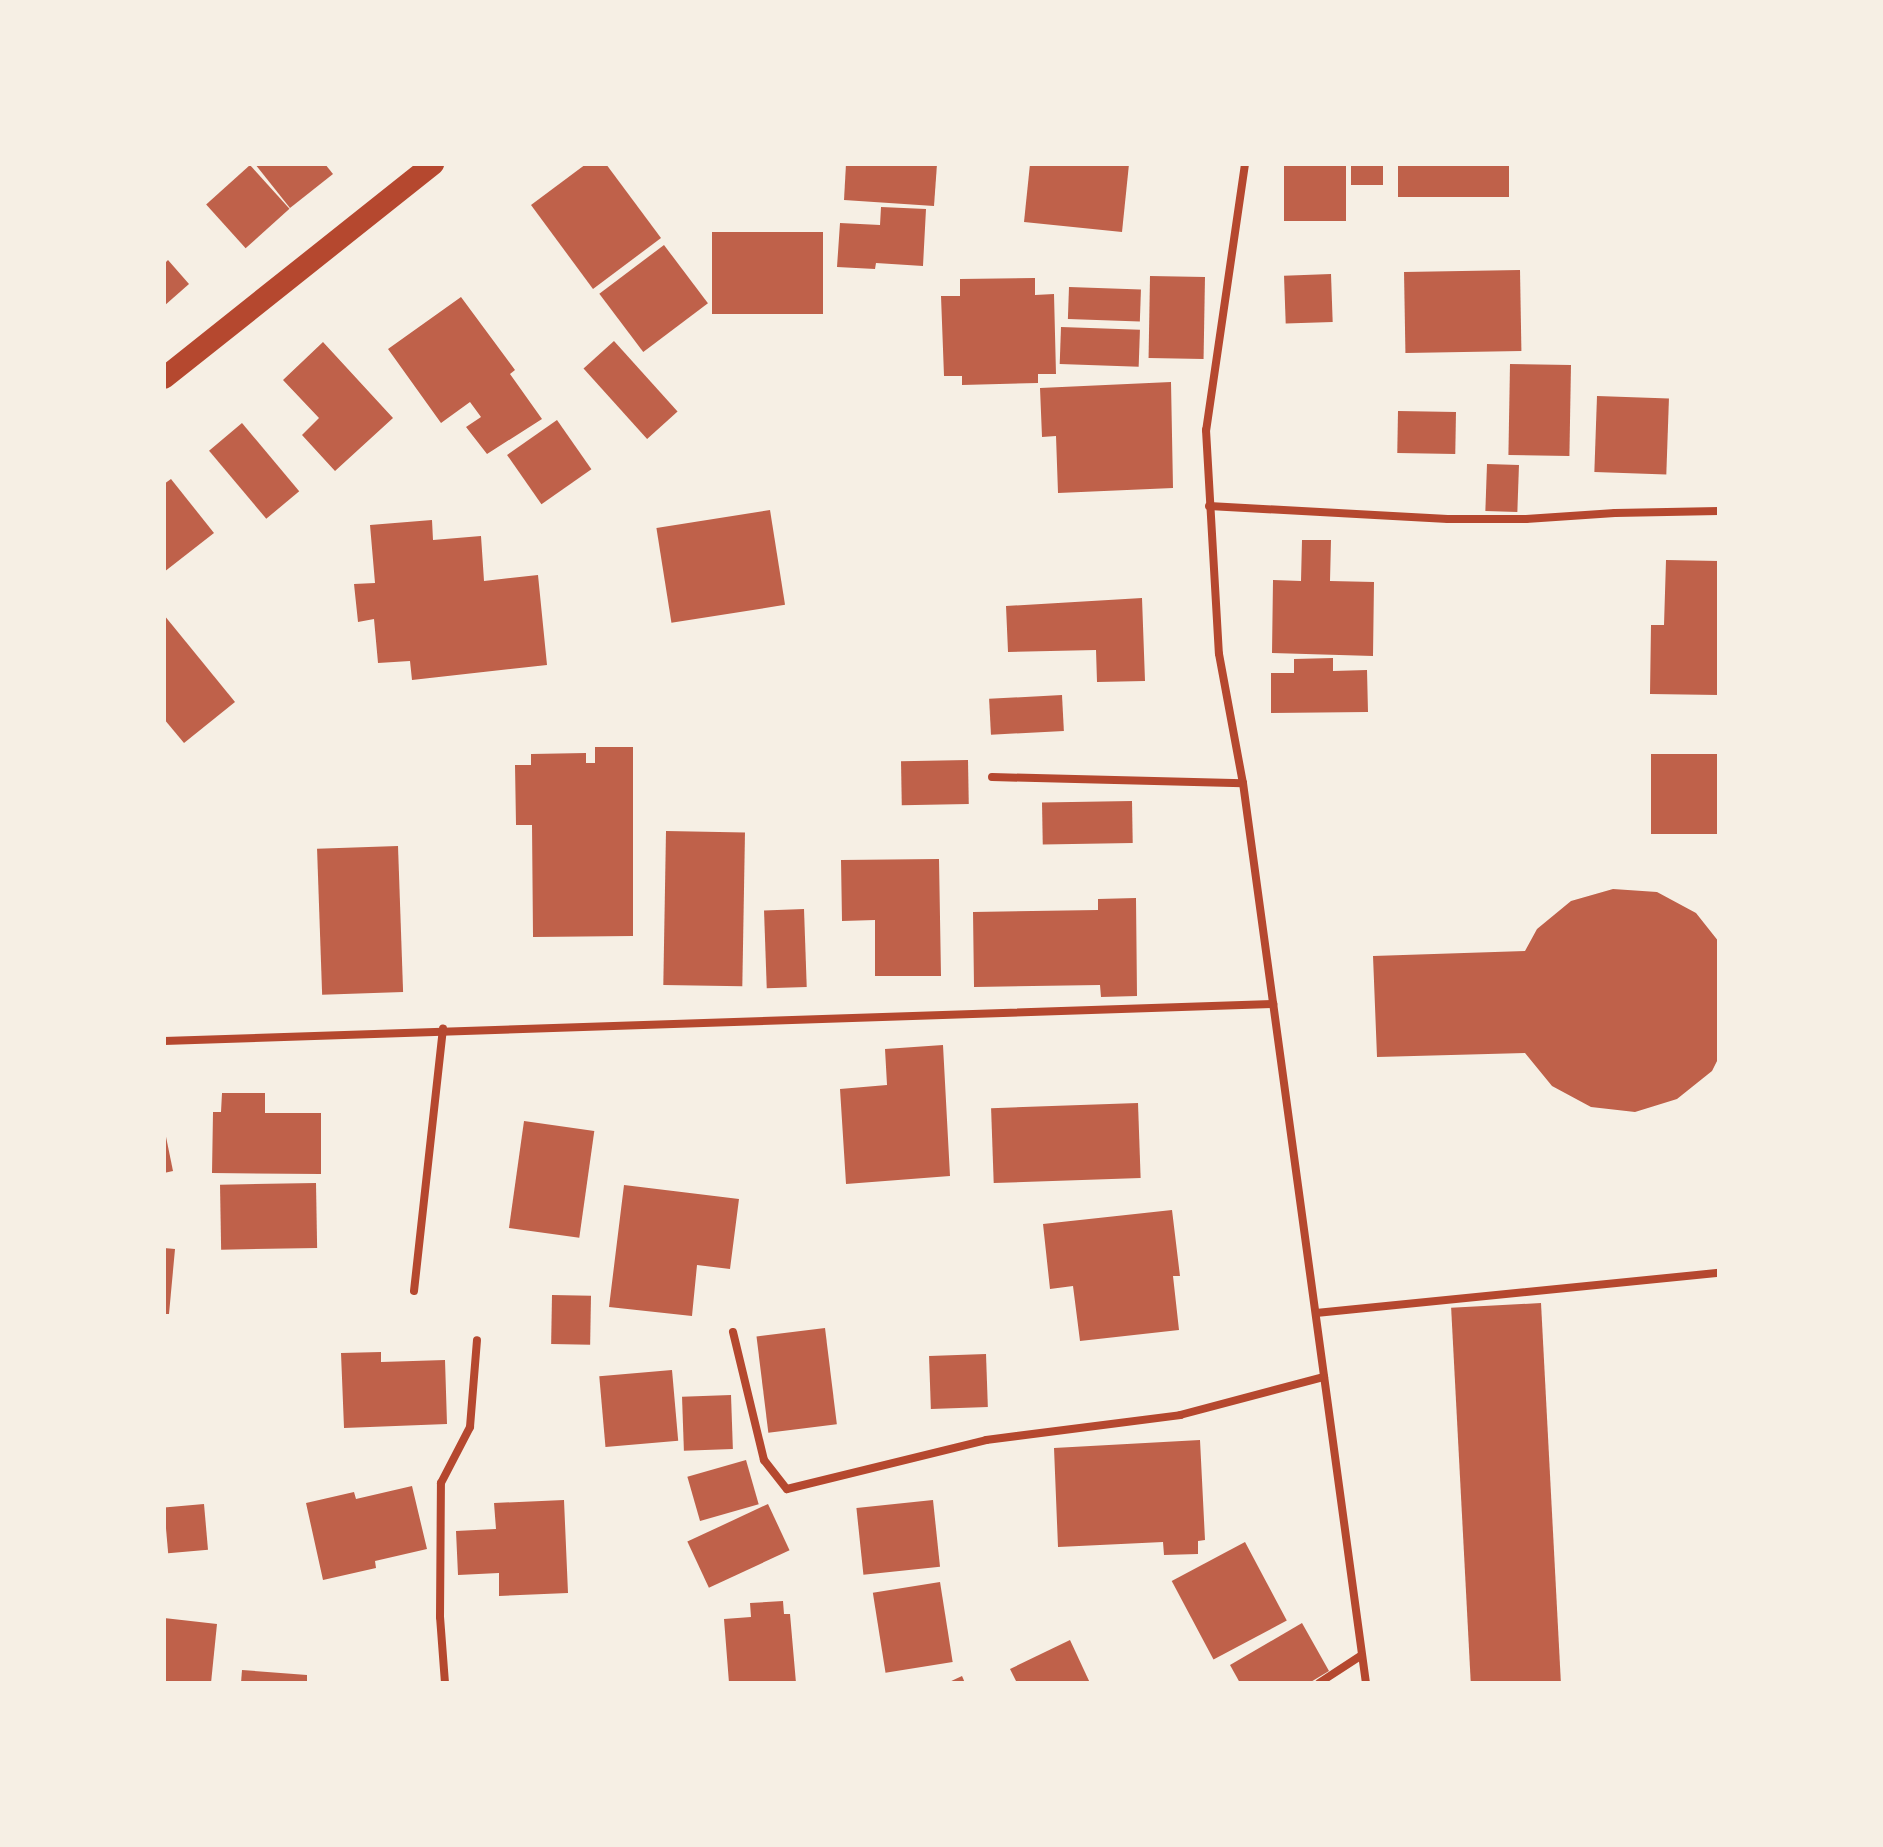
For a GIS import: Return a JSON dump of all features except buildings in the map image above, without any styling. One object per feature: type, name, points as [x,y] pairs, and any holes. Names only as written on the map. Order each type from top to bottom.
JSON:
[{"type":"highway","points":[[164,378],[433,164]]},
{"type":"street","points":[[1245,164],[1206,430],[1219,654],[1243,783],[1366,1683]]},
{"type":"street","points":[[1209,506],[1464,519],[1719,511]]},
{"type":"street","points":[[992,777],[1243,783]]},
{"type":"street","points":[[164,1041],[443,1029],[1273,1004]]},
{"type":"street","points":[[414,1291],[443,1029]]},
{"type":"street","points":[[1316,1313],[1719,1273]]},
{"type":"street","points":[[733,1332],[764,1460],[787,1489],[986,1440],[1180,1415],[1324,1377]]},
{"type":"street","points":[[445,1683],[440,1617],[441,1483],[470,1427],[477,1340]]},
{"type":"street","points":[[1319,1683],[1362,1655]]}]
